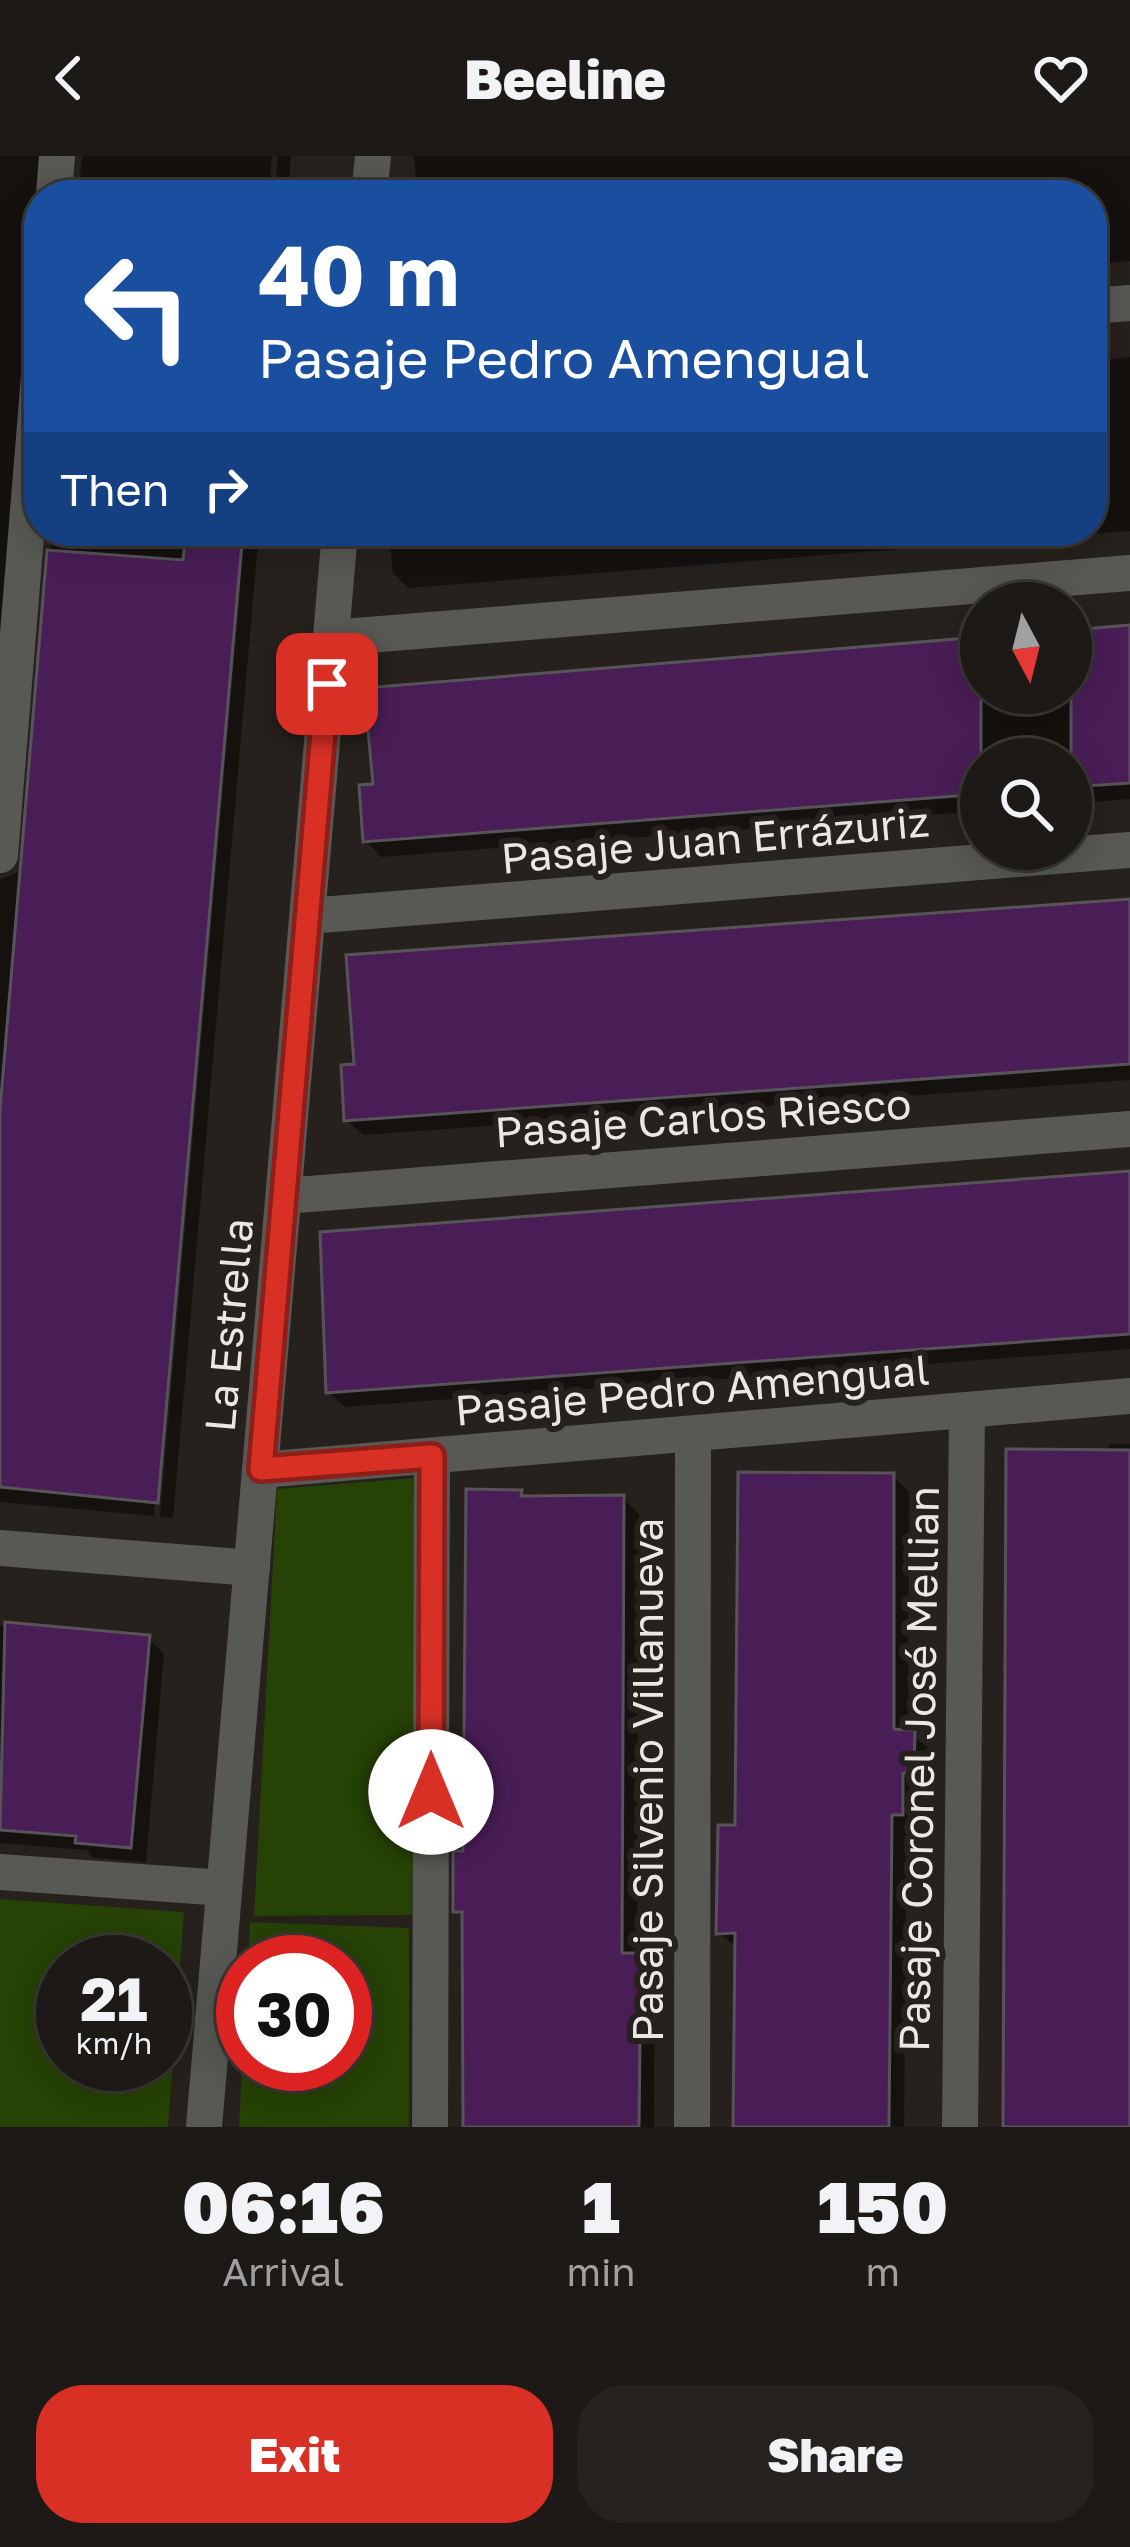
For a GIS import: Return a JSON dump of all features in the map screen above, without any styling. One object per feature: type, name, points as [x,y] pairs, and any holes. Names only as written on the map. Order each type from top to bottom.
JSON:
[{"type":"street","points":[[0,855],[25,546]]},
{"type":"street","name":"La Estrella","points":[[204,2127],[339,546]]},
{"type":"street","points":[[331,638],[1130,573]]},
{"type":"street","name":"Pasaje Juan Errázuriz","points":[[308,916],[1130,850]]},
{"type":"street","name":"Pasaje Carlos Riesco","points":[[284,1196],[1130,1129]]},
{"type":"street","name":"Pasaje Pedro Amengual","points":[[261,1469],[1130,1396]]},
{"type":"street","name":"Pasaje Coronel José Mellian","points":[[960,2127],[967,1412]]},
{"type":"street","name":"Pasaje Silvenio Villanueva","points":[[692,2127],[693,1434]]},
{"type":"street","points":[[430,2127],[432,1456]]},
{"type":"street","points":[[0,1548],[252,1568]]},
{"type":"street","points":[[0,1872],[224,1888]]},
{"type":"green space","points":[[416,1478],[412,1915],[254,1916],[277,1489]]},
{"type":"green space","points":[[0,1899],[184,1912],[182,1935],[36,1935],[36,2091],[171,2091],[168,2127],[0,2127]]},
{"type":"green space","points":[[250,1922],[409,1928],[409,2127],[239,2127],[241,2091],[372,2091],[372,1935],[249,1935]]},
{"type":"building","points":[[184,546],[242,546],[158,1503],[0,1487],[0,1109],[47,550],[183,560]]},
{"type":"building","points":[[1130,625],[1130,783],[1092,786],[1092,738],[1071,738],[1071,714],[1092,714],[1092,628]]},
{"type":"building","points":[[960,639],[960,714],[981,714],[981,738],[960,738],[960,796],[363,842],[359,785],[373,784],[364,688]]},
{"type":"building","points":[[1130,899],[1130,1064],[344,1121],[341,1065],[354,1064],[346,955]]},
{"type":"building","points":[[1130,1171],[1130,1334],[326,1393],[320,1232]]},
{"type":"building","points":[[1006,1449],[1130,1450],[1130,2127],[1003,2127]]},
{"type":"building","points":[[738,1472],[894,1473],[894,1729],[915,1730],[914,1772],[903,1773],[903,1815],[892,1815],[889,2127],[733,2127],[735,1933],[716,1934],[718,1825],[735,1825]]},
{"type":"building","points":[[466,1489],[522,1490],[521,1496],[624,1495],[622,1953],[641,1953],[639,2127],[463,2127],[462,1912],[453,1912],[453,1851],[463,1851]]},
{"type":"building","points":[[5,1622],[150,1635],[131,1848],[75,1843],[76,1836],[0,1830]]},
{"type":"route","points":[[327,684],[261,1469],[432,1456],[431,1792]]}]
